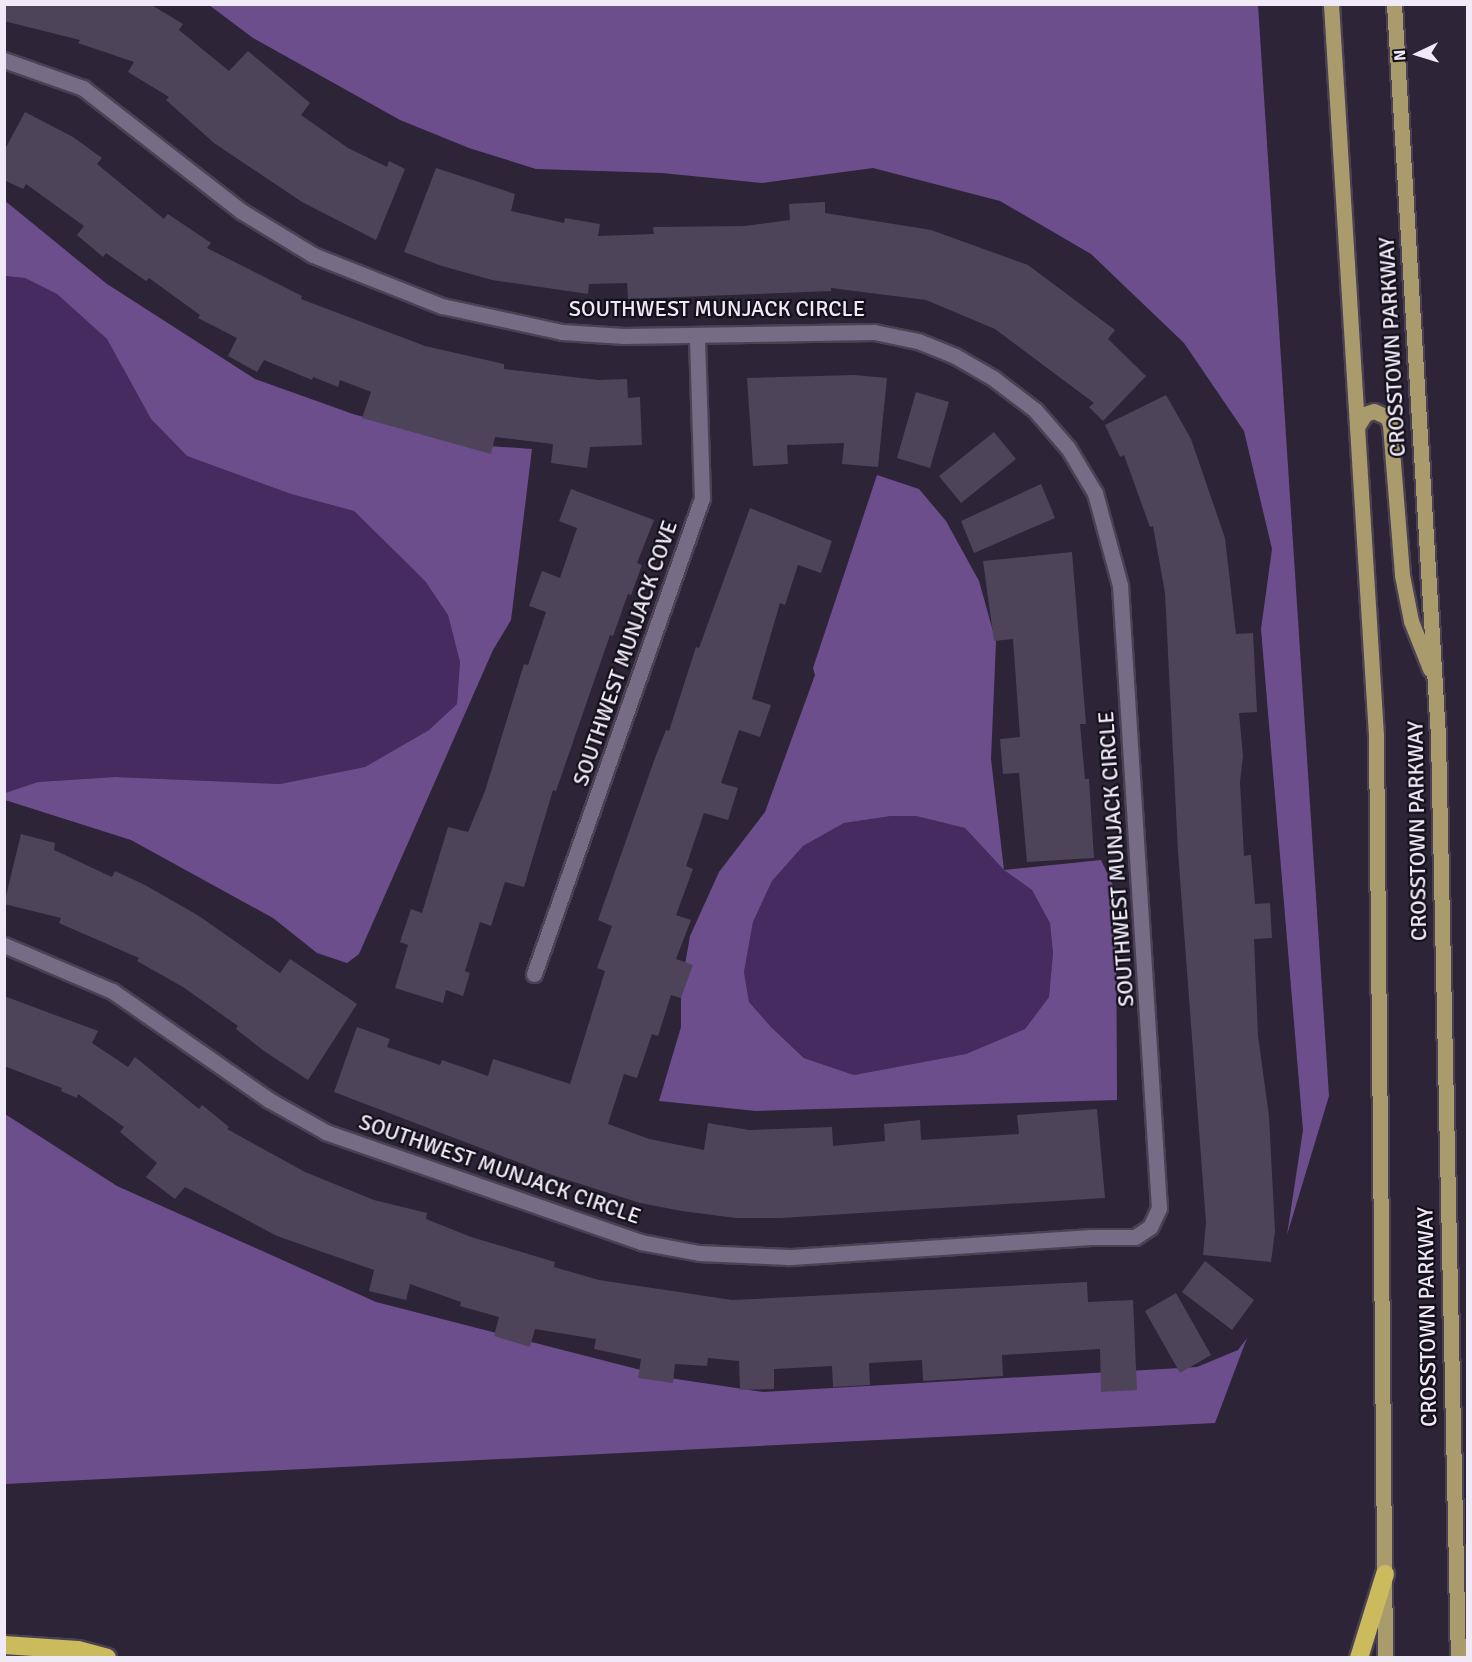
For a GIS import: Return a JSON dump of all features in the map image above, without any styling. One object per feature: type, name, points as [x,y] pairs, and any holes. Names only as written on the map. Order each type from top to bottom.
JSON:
[{"type":"highway","points":[[1359,1658],[1385,1574]]},
{"type":"highway","points":[[4,1646],[30,1658]]},
{"type":"highway","points":[[4,1646],[78,1650],[107,1658]]},
{"type":"main road","name":"CROSSTOWN PARKWAY","points":[[1331,4],[1376,736],[1385,1658]]},
{"type":"main road","name":"CROSSTOWN PARKWAY","points":[[1394,4],[1435,682],[1458,1658]]},
{"type":"main road","points":[[1357,427],[1365,414],[1374,411],[1387,417],[1390,425],[1402,575],[1411,621],[1435,682]]},
{"type":"street","name":"SOUTHWEST MUNJACK CIRCLE","points":[[4,60],[83,88],[241,211],[313,255],[375,282],[442,306],[550,330],[624,336],[698,336],[822,330],[874,332],[918,341],[955,356],[993,378],[1035,410],[1068,448],[1095,493],[1119,585],[1160,1181],[1159,1208],[1144,1233],[1135,1237],[1091,1237],[788,1257],[699,1253],[641,1242],[326,1132],[268,1100],[112,991],[4,945]]},
{"type":"street","name":"SOUTHWEST MUNJACK COVE","points":[[534,974],[702,498],[698,336]]},
{"type":"shaded area","points":[[209,5],[1258,5],[1329,1096],[1287,1235],[1303,1130],[1261,629],[1272,549],[1244,431],[1184,343],[1091,254],[1000,201],[873,168],[762,183],[662,173],[536,169],[469,148],[400,120],[253,38]]},
{"type":"shaded area","points":[[4,200],[107,284],[255,379],[353,414],[459,444],[532,449],[511,620],[493,650],[359,954],[347,963],[317,953],[273,918],[131,840],[5,800],[5,793],[38,782],[115,777],[280,784],[365,767],[429,730],[457,704],[460,662],[448,615],[425,581],[354,511],[291,494],[187,456],[151,419],[107,339],[57,294],[25,278],[5,276]]},
{"type":"shaded area","points":[[4,276],[25,278],[57,294],[107,339],[151,419],[187,456],[291,494],[354,511],[425,581],[448,615],[460,662],[457,704],[429,730],[365,767],[280,784],[115,777],[38,782],[5,793]]},
{"type":"shaded area","points":[[877,475],[919,489],[946,521],[979,581],[996,642],[991,759],[1004,870],[1101,860],[1116,892],[1117,1100],[756,1111],[659,1101],[681,1027],[681,987],[690,936],[719,872],[765,812],[815,675],[813,668]],"holes":[[[891,816],[916,816],[965,828],[1004,870],[1032,890],[1050,923],[1053,953],[1049,997],[1025,1029],[966,1054],[854,1075],[804,1058],[771,1027],[749,1002],[744,972],[753,922],[772,881],[803,846],[844,823]]]},
{"type":"shaded area","points":[[891,816],[916,816],[965,828],[1004,870],[1032,890],[1050,922],[1053,953],[1049,997],[1025,1029],[966,1054],[854,1075],[805,1058],[771,1027],[749,1002],[744,972],[753,922],[772,881],[803,846],[844,823]]},
{"type":"shaded area","points":[[5,1114],[117,1186],[376,1302],[676,1379],[763,1392],[1197,1367],[1238,1350],[1247,1338],[1215,1423],[5,1484]]},
{"type":"building","points":[[4,4],[150,4],[183,24],[179,30],[229,71],[248,51],[310,103],[301,115],[348,148],[387,167],[389,161],[405,169],[376,240],[302,202],[214,143],[166,100],[169,97],[128,72],[134,62],[78,43],[80,40],[4,21]]},
{"type":"building","points":[[25,112],[73,137],[102,158],[97,164],[164,219],[168,214],[211,243],[207,248],[302,296],[301,299],[425,346],[504,364],[504,369],[598,380],[627,379],[628,398],[640,397],[642,445],[590,447],[587,468],[551,463],[553,444],[495,437],[491,454],[362,418],[371,392],[340,380],[338,387],[313,377],[312,380],[264,360],[257,372],[228,356],[237,338],[198,318],[200,315],[149,278],[146,281],[106,253],[103,257],[77,235],[84,226],[26,184],[23,189],[4,180],[4,151]]},
{"type":"building","points":[[436,168],[515,194],[511,211],[564,223],[565,218],[600,224],[598,236],[654,234],[653,227],[744,226],[790,220],[789,204],[825,202],[825,213],[931,230],[1028,265],[1115,330],[1108,339],[1146,376],[1103,421],[1089,407],[1094,403],[995,329],[926,300],[831,288],[831,291],[628,299],[627,283],[589,284],[588,294],[492,280],[442,266],[404,252]]},
{"type":"building","points":[[854,375],[887,378],[878,467],[842,464],[844,443],[787,445],[788,464],[753,466],[747,378]]},
{"type":"building","points":[[916,392],[949,402],[930,468],[897,458]]},
{"type":"building","points":[[1166,395],[1191,439],[1225,538],[1236,634],[1253,633],[1257,712],[1239,713],[1243,756],[1240,782],[1244,856],[1251,855],[1255,904],[1270,903],[1272,938],[1254,939],[1258,1036],[1269,1116],[1275,1231],[1271,1262],[1203,1255],[1206,1223],[1178,852],[1165,593],[1153,526],[1150,527],[1124,455],[1120,457],[1105,425]]},
{"type":"building","points":[[994,432],[1016,459],[961,503],[939,476]]},
{"type":"building","points":[[1041,484],[1055,518],[974,553],[961,521]]},
{"type":"building","points":[[571,489],[654,520],[637,563],[642,565],[631,595],[628,594],[613,636],[610,635],[556,791],[553,790],[524,887],[505,882],[491,926],[480,922],[465,971],[470,973],[463,996],[446,990],[443,1003],[395,988],[408,945],[400,942],[411,909],[422,913],[448,827],[468,832],[485,791],[524,664],[528,665],[546,612],[529,606],[542,571],[560,578],[577,528],[559,521]]},
{"type":"building","points":[[750,508],[832,541],[821,573],[798,565],[785,605],[780,603],[752,699],[771,705],[760,737],[739,730],[721,783],[738,788],[728,820],[704,813],[686,866],[693,869],[676,915],[691,920],[676,959],[693,965],[681,998],[671,995],[658,1036],[652,1034],[637,1078],[624,1074],[608,1124],[649,1139],[704,1150],[708,1123],[749,1130],[832,1127],[833,1146],[885,1141],[884,1124],[920,1120],[921,1140],[1019,1134],[1017,1115],[1097,1109],[1105,1198],[781,1218],[736,1218],[682,1211],[640,1203],[549,1174],[334,1092],[357,1027],[390,1039],[387,1047],[440,1065],[442,1060],[488,1076],[493,1059],[570,1084],[605,971],[597,968],[612,926],[598,920],[655,758],[666,730],[669,731],[696,647],[699,648]]},
{"type":"building","points":[[1072,552],[1086,724],[1080,724],[1085,779],[1089,779],[1094,858],[1027,862],[1019,773],[1003,774],[1000,739],[1020,737],[1013,639],[994,641],[983,561]]},
{"type":"building","points":[[21,834],[55,843],[54,850],[112,877],[115,871],[145,885],[199,916],[280,973],[290,959],[357,1004],[308,1080],[264,1051],[236,1029],[238,1026],[183,987],[137,961],[139,958],[59,923],[61,918],[4,904]]},
{"type":"building","points":[[4,996],[98,1031],[92,1043],[128,1067],[135,1057],[199,1109],[202,1105],[229,1127],[227,1129],[305,1172],[374,1200],[427,1213],[426,1219],[471,1237],[555,1262],[554,1267],[599,1280],[732,1300],[1087,1282],[1088,1302],[1133,1300],[1137,1390],[1101,1392],[1100,1349],[1002,1355],[1003,1376],[923,1381],[922,1360],[869,1363],[870,1385],[833,1387],[832,1366],[774,1369],[774,1389],[740,1390],[739,1361],[708,1358],[707,1366],[675,1364],[673,1383],[638,1378],[641,1359],[594,1349],[596,1339],[535,1329],[530,1347],[494,1336],[499,1317],[460,1306],[461,1302],[410,1284],[406,1300],[369,1291],[374,1270],[277,1236],[185,1187],[175,1199],[146,1177],[157,1163],[120,1132],[124,1127],[78,1094],[77,1098],[61,1091],[62,1088],[4,1066]]},
{"type":"building","points":[[1205,1261],[1254,1300],[1232,1330],[1182,1292]]},
{"type":"building","points":[[1176,1293],[1211,1355],[1180,1373],[1145,1311]]}]
